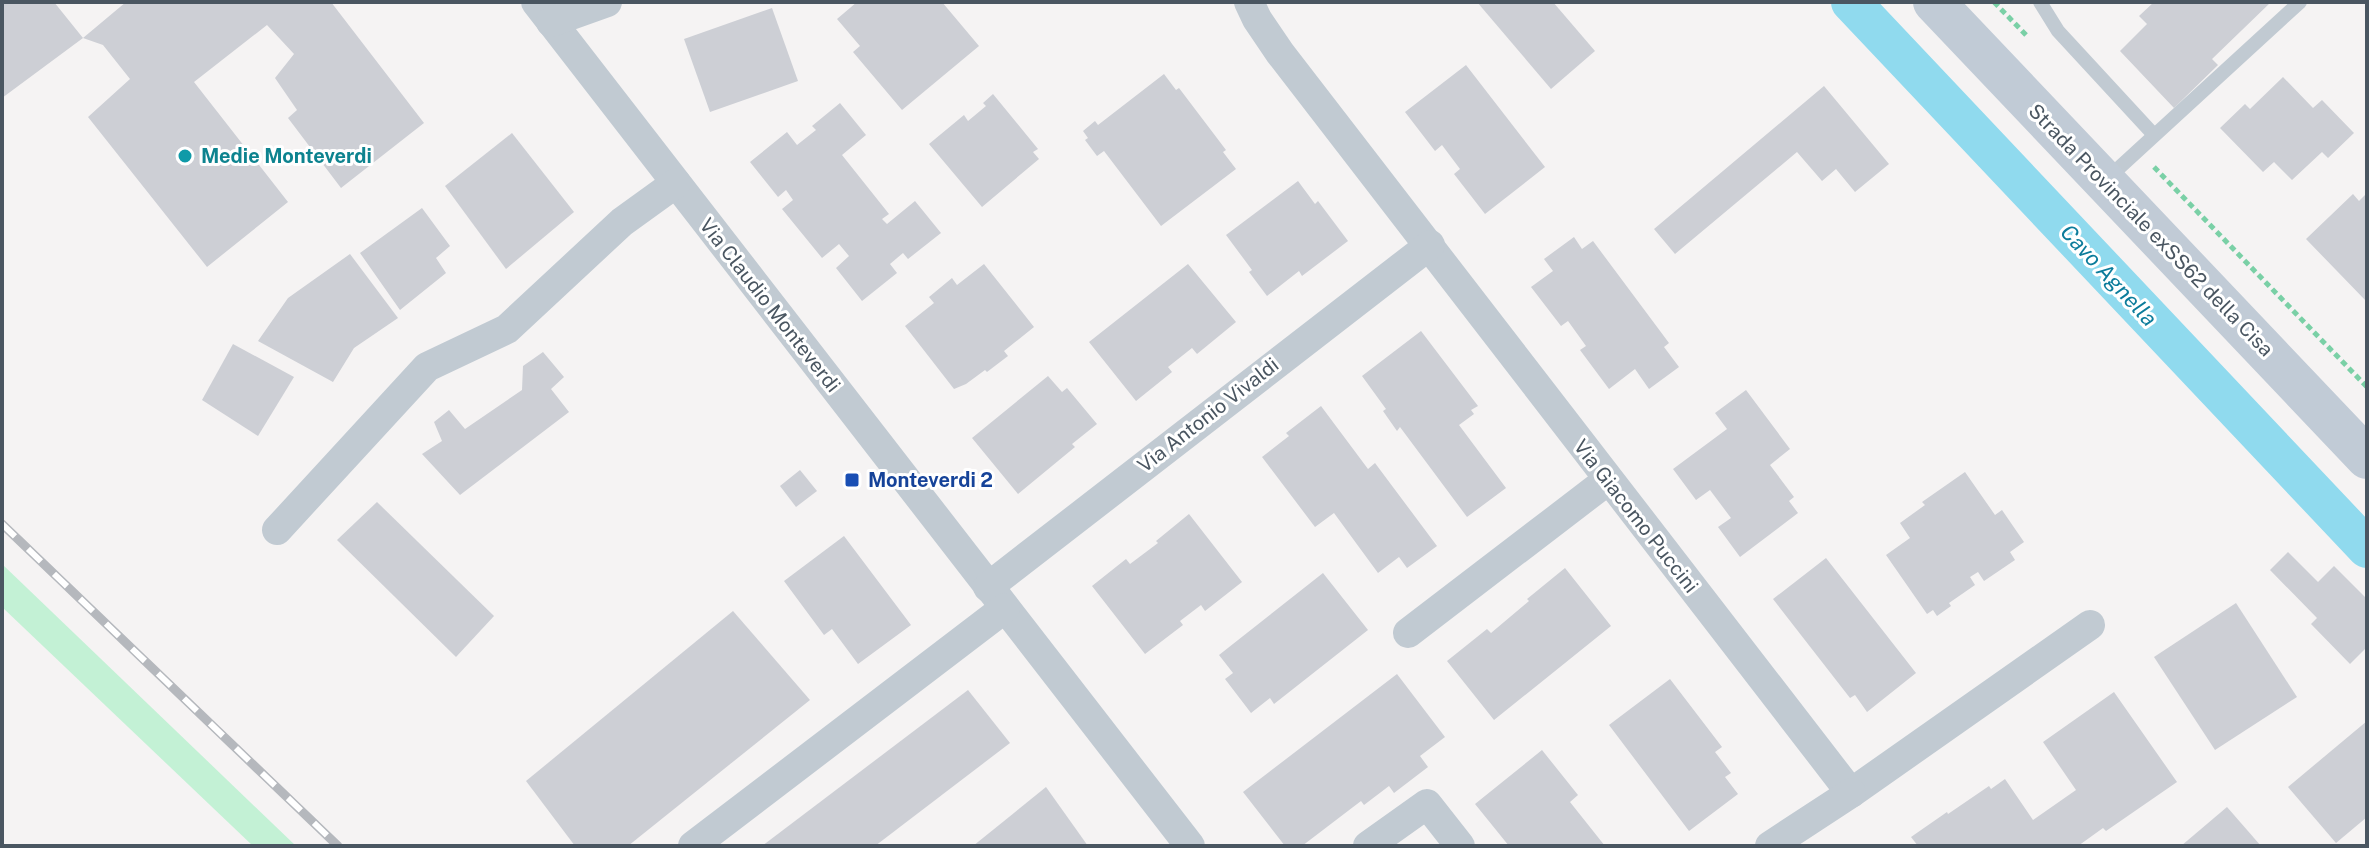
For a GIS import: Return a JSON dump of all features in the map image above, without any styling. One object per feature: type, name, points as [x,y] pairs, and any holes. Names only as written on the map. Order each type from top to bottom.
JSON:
[{"type":"street","points":[[544,12],[607,2]]},
{"type":"street","name":"Via Giacomo Puccini","points":[[1249,2],[1280,53],[1851,793]]},
{"type":"street","name":"Strada Provinciale exSS62 della Cisa","points":[[1934,2],[2367,458]]},
{"type":"street","name":"Via Claudio Monteverdi","points":[[544,12],[1190,846]]},
{"type":"street","points":[[277,530],[427,367],[507,329],[622,222],[676,183]]},
{"type":"street","name":"Via Antonio Vivaldi","points":[[996,597],[1430,245]]},
{"type":"street","points":[[1408,633],[1608,480]]},
{"type":"street","points":[[693,846],[996,597]]},
{"type":"street","points":[[1770,846],[1851,793],[2090,625]]},
{"type":"street","points":[[1368,846],[1427,804],[1460,846]]},
{"type":"lane","points":[[2040,2],[2058,31],[2154,135]]},
{"type":"lane","points":[[2105,181],[2300,2]]},
{"type":"path","points":[[1994,2],[2027,36]]},
{"type":"path","points":[[2137,150],[2367,387]]},
{"type":"green space","points":[[2,564],[296,846],[253,846],[2,607]]},
{"type":"building","points":[[2,2],[54,2],[83,38],[2,98]]},
{"type":"building","name":"Medie Monteverdi","points":[[126,2],[331,2],[424,123],[341,188],[288,118],[297,110],[275,78],[294,54],[267,25],[194,82],[288,202],[207,267],[88,117],[130,79],[103,45],[83,38]]},
{"type":"building","points":[[857,2],[942,2],[979,46],[902,110],[853,52],[860,46],[837,19]]},
{"type":"building","points":[[1477,2],[1553,2],[1595,51],[1551,89]]},
{"type":"building","points":[[2154,2],[2271,2],[2212,59],[2218,65],[2174,108],[2120,51],[2147,24],[2139,16]]},
{"type":"building","points":[[772,8],[798,81],[710,112],[684,39]]},
{"type":"building","points":[[1466,65],[1545,167],[1485,214],[1454,174],[1460,169],[1442,145],[1435,151],[1405,112]]},
{"type":"building","points":[[1164,74],[1176,90],[1179,88],[1226,150],[1223,152],[1236,169],[1161,226],[1104,151],[1097,156],[1085,140],[1088,138],[1083,131],[1095,121],[1098,125]]},
{"type":"building","points":[[2283,77],[2313,108],[2322,100],[2354,133],[2328,158],[2322,152],[2292,180],[2274,162],[2263,172],[2220,128],[2245,104],[2250,109]]},
{"type":"building","points":[[1824,86],[1889,164],[1855,192],[1836,169],[1822,181],[1797,152],[1675,254],[1654,229]]},
{"type":"building","points":[[993,94],[1038,149],[1033,152],[1039,159],[982,207],[929,144],[964,115],[968,121],[986,106],[983,103]]},
{"type":"building","points":[[840,103],[866,135],[842,155],[889,214],[882,219],[887,224],[915,201],[941,233],[908,259],[903,253],[890,264],[897,273],[862,301],[836,268],[849,256],[839,244],[822,258],[782,209],[793,200],[786,190],[778,197],[750,162],[787,132],[797,145],[816,130],[812,126]]},
{"type":"building","points":[[512,133],[574,212],[506,269],[445,186]]},
{"type":"building","points":[[1298,181],[1315,204],[1318,201],[1348,241],[1302,276],[1299,271],[1267,296],[1226,235]]},
{"type":"building","points":[[2367,193],[2367,302],[2306,239],[2353,194],[2359,201]]},
{"type":"building","points":[[422,208],[450,246],[436,258],[446,273],[400,310],[360,253]]},
{"type":"building","points":[[1574,237],[1582,249],[1593,241],[1669,343],[1664,347],[1679,367],[1649,389],[1635,369],[1609,389],[1580,350],[1586,346],[1568,321],[1561,326],[1531,287],[1553,271],[1544,259]]},
{"type":"building","points":[[350,254],[398,318],[354,348],[333,382],[258,341],[288,298]]},
{"type":"building","points":[[984,264],[1034,327],[1004,351],[1008,356],[987,372],[985,370],[954,389],[905,326],[934,303],[929,297],[952,278],[957,285]]},
{"type":"building","points":[[1188,264],[1236,322],[1197,354],[1192,348],[1168,367],[1172,372],[1136,401],[1089,342]]},
{"type":"building","points":[[1421,331],[1478,406],[1471,410],[1474,414],[1459,425],[1506,488],[1467,517],[1400,427],[1397,431],[1383,411],[1386,409],[1362,376]]},
{"type":"building","points":[[233,344],[294,377],[258,436],[202,400]]},
{"type":"building","points":[[543,352],[564,377],[551,389],[569,412],[460,495],[422,454],[442,441],[434,422],[449,410],[465,429],[522,390],[523,366]]},
{"type":"building","points":[[1048,376],[1062,392],[1067,388],[1097,424],[1072,444],[1075,447],[1018,494],[972,438]]},
{"type":"building","points":[[1746,390],[1790,449],[1770,465],[1794,497],[1789,501],[1798,513],[1740,557],[1718,527],[1731,518],[1710,490],[1696,500],[1673,469],[1727,429],[1715,413]]},
{"type":"building","points":[[1321,406],[1368,469],[1375,463],[1437,546],[1407,568],[1399,557],[1378,573],[1334,513],[1315,527],[1262,457],[1289,436],[1286,433]]},
{"type":"building","points":[[800,470],[817,491],[796,507],[780,486]]},
{"type":"building","points":[[1965,472],[1995,515],[2002,510],[2024,542],[2010,552],[2015,560],[1984,581],[1978,572],[1970,577],[1975,585],[1949,603],[1951,606],[1937,616],[1933,610],[1927,614],[1886,555],[1910,538],[1900,523],[1925,505],[1922,502]]},
{"type":"building","points":[[377,502],[494,616],[456,657],[337,540]]},
{"type":"building","points":[[1189,514],[1242,582],[1205,611],[1201,605],[1180,621],[1183,625],[1145,654],[1092,586],[1126,559],[1130,564]]},
{"type":"building","points":[[844,536],[911,625],[858,664],[832,629],[824,635],[784,581]]},
{"type":"building","points":[[2288,552],[2318,582],[2334,566],[2367,599],[2367,647],[2350,664],[2311,624],[2317,618],[2270,570]]},
{"type":"building","points":[[1826,558],[1916,673],[1867,712],[1855,695],[1850,698],[1773,599]]},
{"type":"building","points":[[1565,568],[1611,626],[1494,720],[1447,661],[1487,629],[1491,633]]},
{"type":"building","points":[[1323,573],[1368,630],[1274,704],[1270,698],[1251,713],[1225,679],[1233,673],[1219,655]]},
{"type":"building","points":[[2236,603],[2297,697],[2215,750],[2154,657]]},
{"type":"building","points":[[733,611],[810,700],[628,846],[575,846],[526,781]]},
{"type":"building","points":[[1397,674],[1445,737],[1420,756],[1428,767],[1394,793],[1389,786],[1364,805],[1361,801],[1302,846],[1285,846],[1243,792]]},
{"type":"building","points":[[1670,679],[1722,747],[1715,752],[1731,773],[1725,777],[1738,794],[1689,831],[1609,725]]},
{"type":"building","points":[[968,690],[1010,743],[875,846],[762,846]]},
{"type":"building","points":[[2114,692],[2177,782],[2106,831],[2103,828],[2078,846],[1918,846],[1911,837],[1989,786],[1991,789],[2005,779],[2033,820],[2076,790],[2043,742]]},
{"type":"building","points":[[2367,721],[2367,817],[2336,843],[2288,787]]},
{"type":"building","points":[[1542,750],[1578,795],[1570,802],[1605,846],[1509,846],[1475,804]]},
{"type":"building","points":[[1046,787],[1088,846],[973,846]]},
{"type":"building","points":[[2227,807],[2261,846],[2181,846]]},
{"type":"waterway","name":"Cavo Agnella","points":[[1851,2],[2367,548]]},
{"type":"railway","points":[[2,524],[338,846]]},
{"type":"place","name":"Medie Monteverdi","points":[[185,156]]},
{"type":"place","name":"Monteverdi 2","points":[[852,480]]}]
